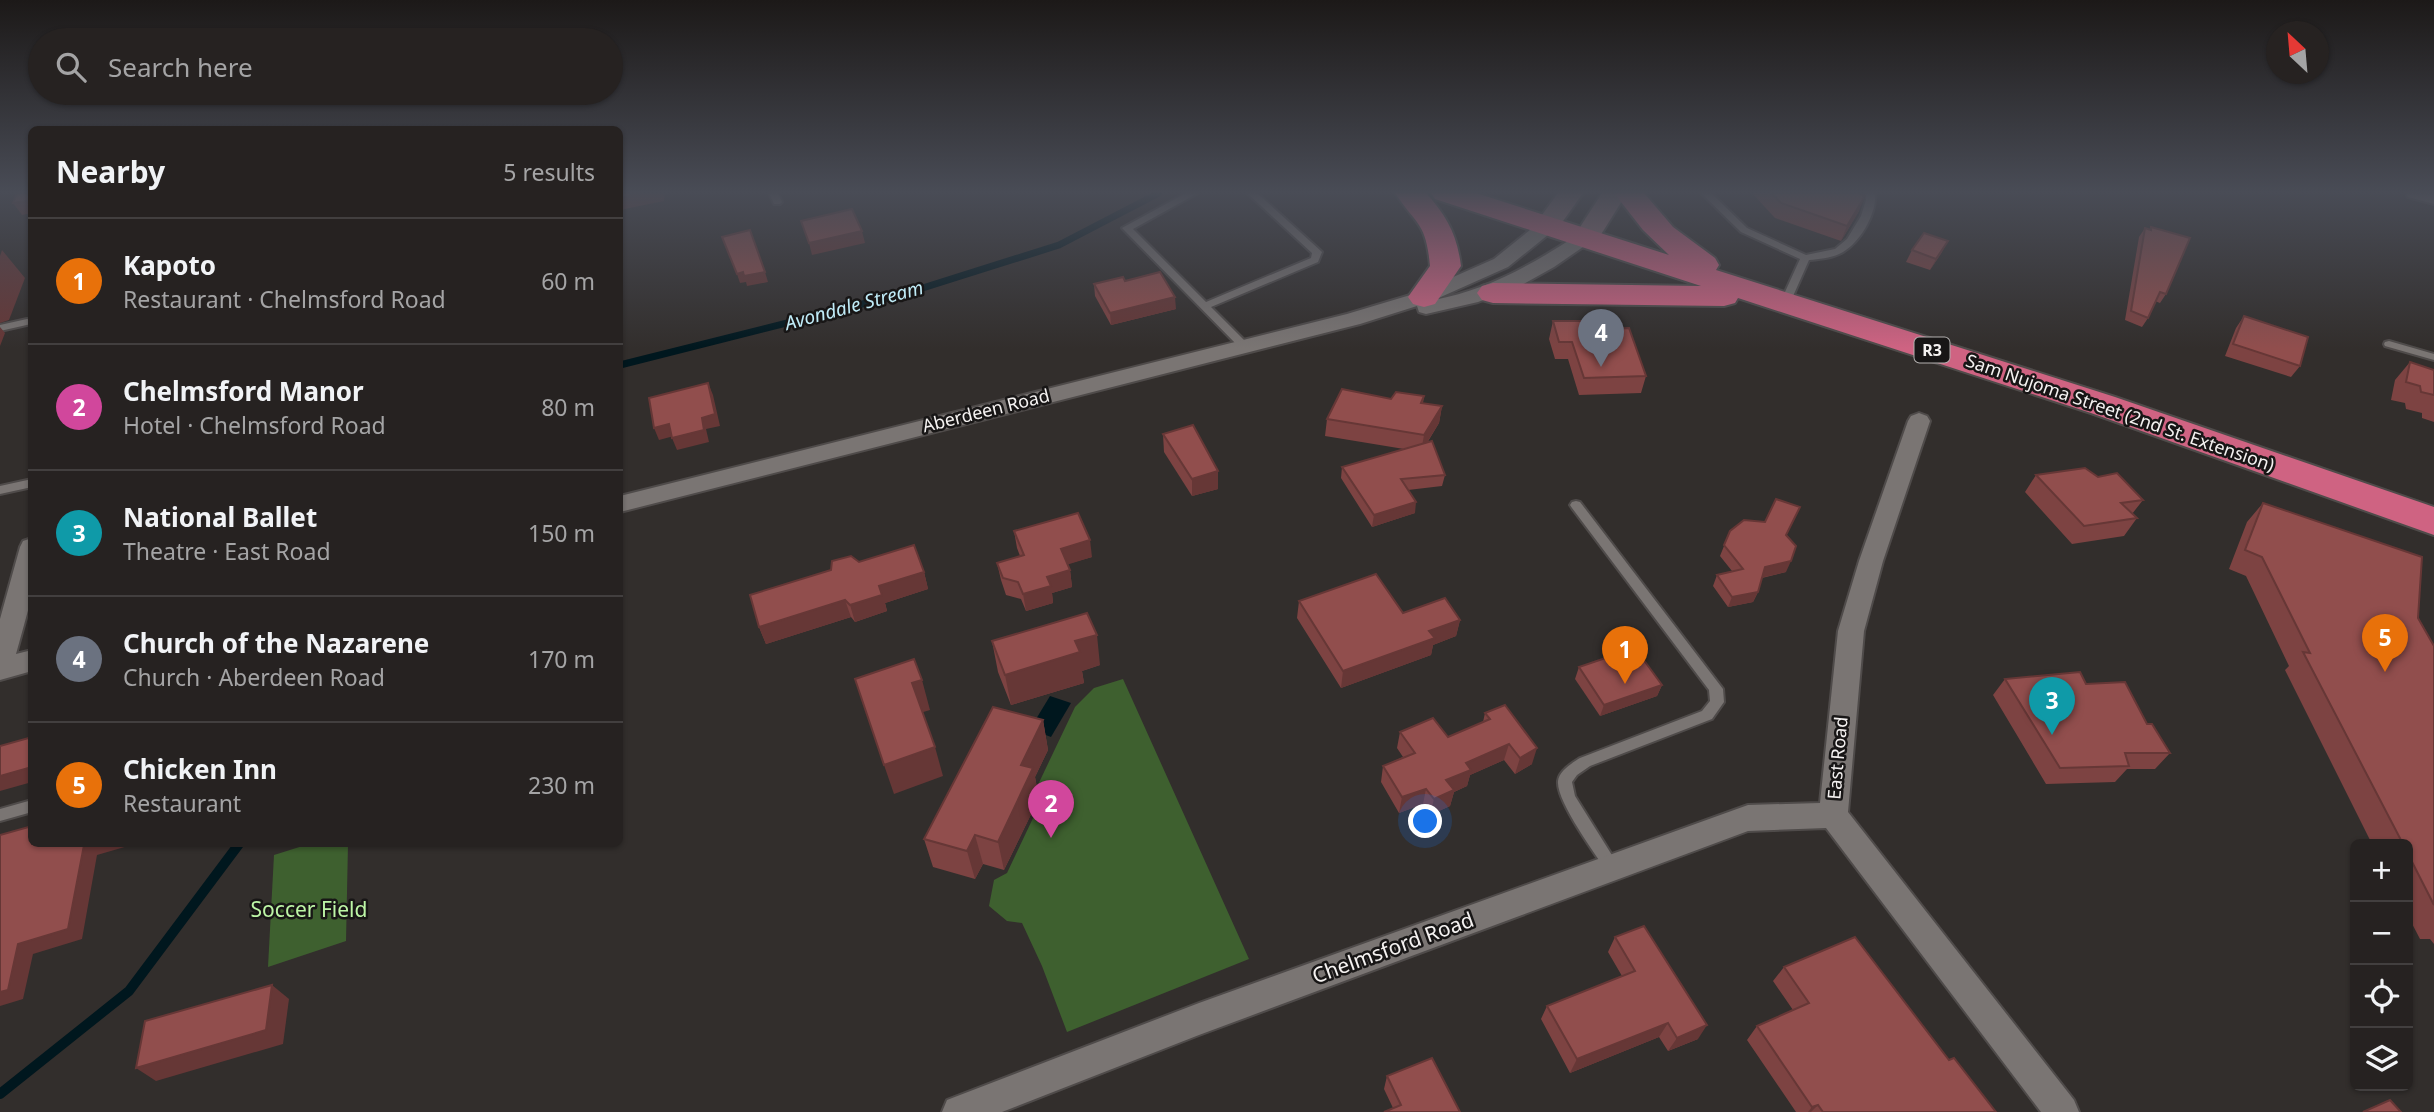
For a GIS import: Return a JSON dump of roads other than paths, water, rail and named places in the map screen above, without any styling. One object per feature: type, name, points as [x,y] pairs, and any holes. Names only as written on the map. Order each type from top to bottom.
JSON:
[{"type":"highway","points":[[1424,297],[1446,266],[1444,245]]},
{"type":"highway","name":"Sam Nujoma Street (2nd St. Extension)","points":[[1607,245],[2103,405],[2434,521]]},
{"type":"highway","points":[[1673,245],[1773,300]]},
{"type":"highway","points":[[1493,293],[1773,300]]},
{"type":"street","name":"Aberdeen Road","points":[[623,503],[1353,319],[1424,297],[1501,264],[1524,245]]},
{"type":"street","name":"Aberdeen Road","points":[[1353,319],[1437,306],[1493,293],[1541,268],[1576,245]]},
{"type":"street","name":"East Road","points":[[1919,422],[1871,561],[1851,631],[1833,815],[2062,1112]]},
{"type":"street","points":[[28,562],[0,667],[28,661]]},
{"type":"street","name":"Chelmsford Road","points":[[959,1112],[1199,1019],[1748,818],[1833,815]]},
{"type":"lane","points":[[1144,245],[1244,346]]},
{"type":"lane","points":[[1205,306],[1315,260],[1317,253],[1308,245]]},
{"type":"lane","points":[[1777,245],[1805,258],[1840,250],[1845,245]]},
{"type":"lane","points":[[1773,300],[1805,258]]},
{"type":"lane","points":[[0,328],[27,322]]},
{"type":"lane","points":[[2389,344],[2434,357]]},
{"type":"lane","points":[[0,491],[28,484]]},
{"type":"lane","points":[[1576,505],[1716,689],[1717,702],[1707,715],[1585,762],[1572,771],[1566,781],[1568,798],[1613,868]]},
{"type":"lane","points":[[0,815],[28,807]]},
{"type":"water","points":[[1050,696],[1071,703],[1051,737],[1030,729]]},
{"type":"waterway","name":"Avondale Stream","points":[[623,364],[910,292],[1059,245]]},
{"type":"waterway","name":"Avondale Stream","points":[[0,1094],[129,991],[237,847]]},
{"type":"place","name":"Church of the Nazarene","points":[[1601,367]]},
{"type":"place","name":"Chicken Inn","points":[[2385,672]]},
{"type":"place","name":"Kapoto","points":[[1625,684]]},
{"type":"place","name":"National Ballet","points":[[2052,735]]},
{"type":"place","name":"Chelmsford Manor","points":[[1051,838]]},
{"type":"park label","name":"Soccer Field","points":[[309,910]]}]
